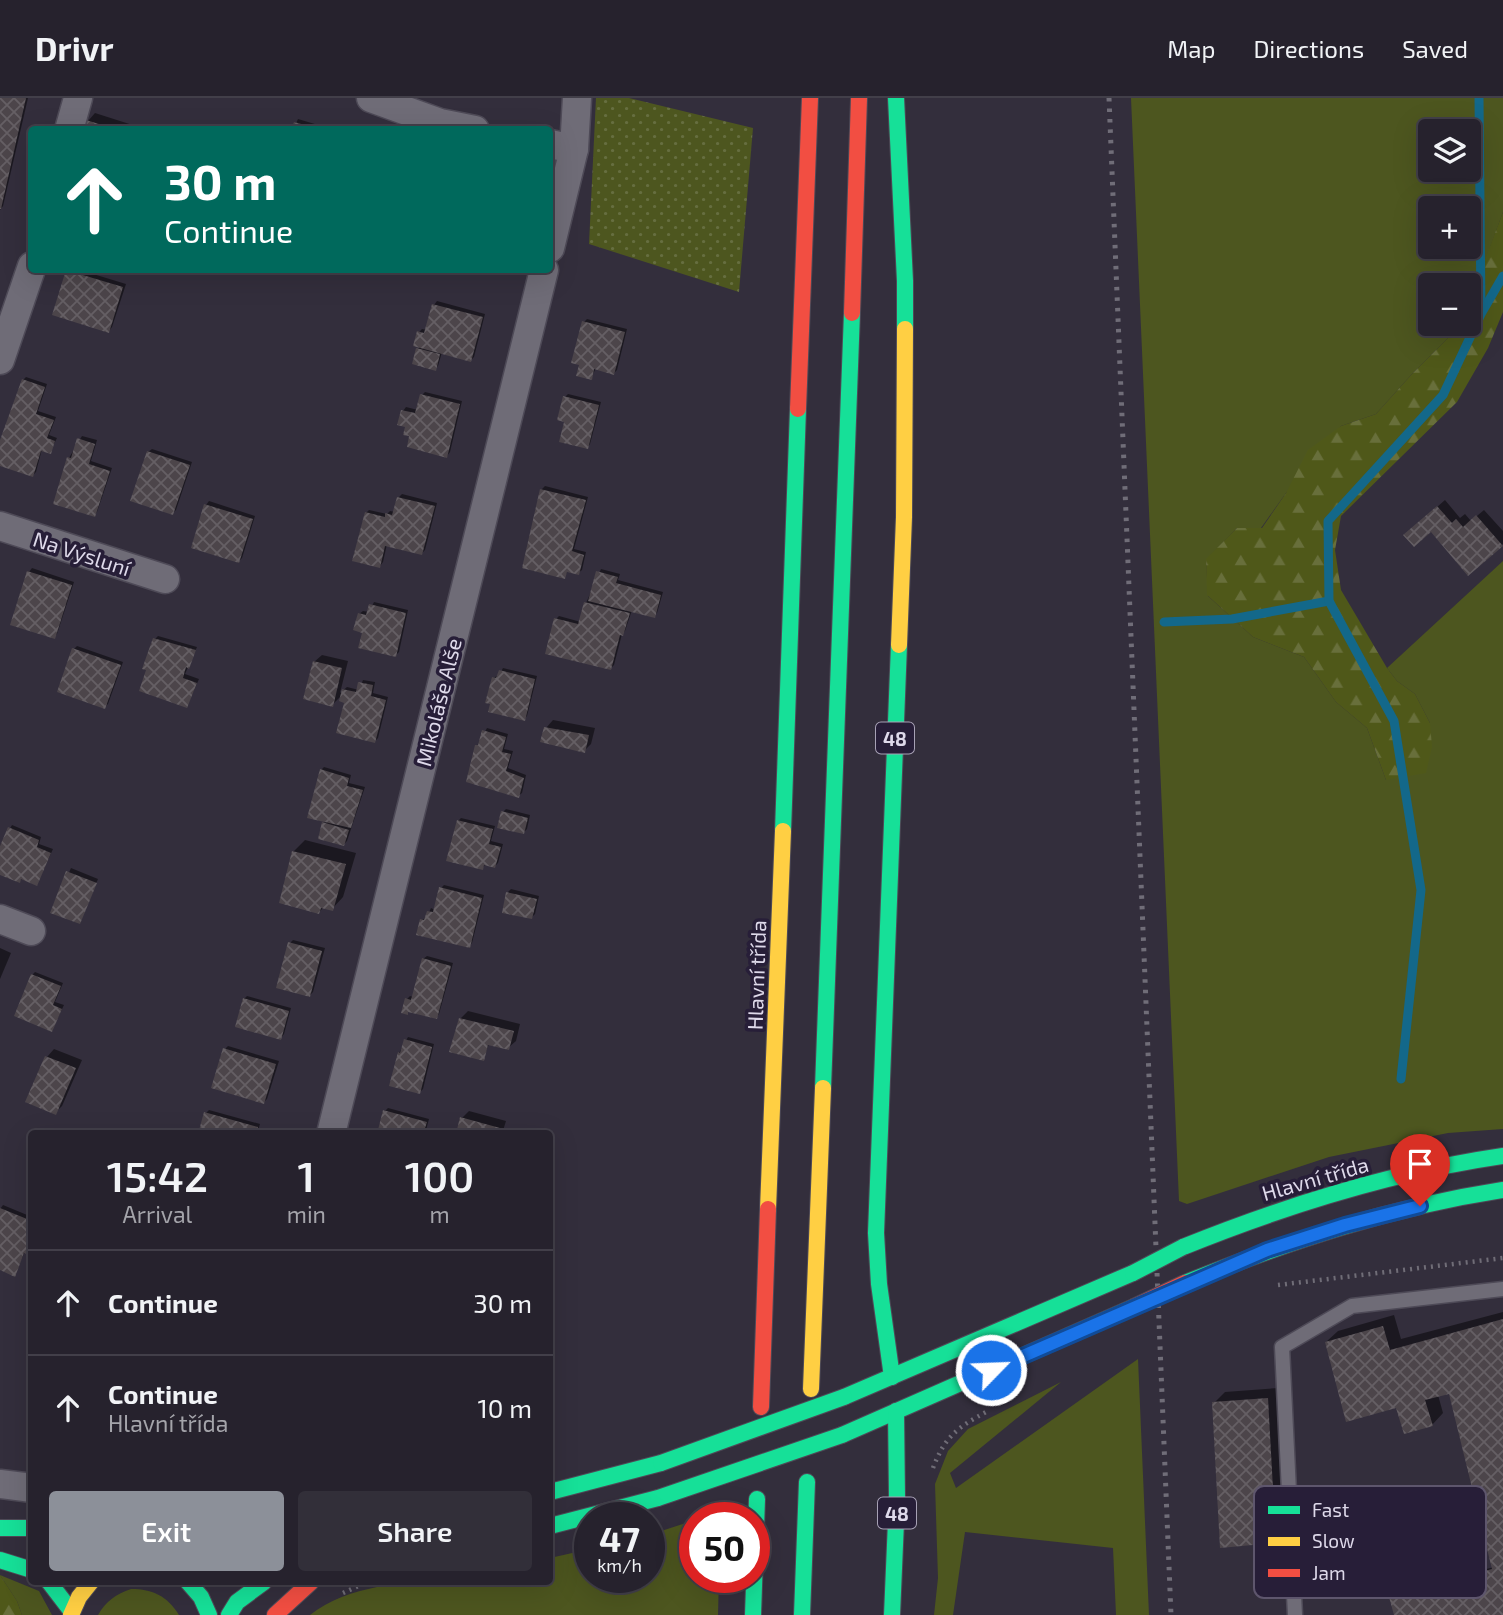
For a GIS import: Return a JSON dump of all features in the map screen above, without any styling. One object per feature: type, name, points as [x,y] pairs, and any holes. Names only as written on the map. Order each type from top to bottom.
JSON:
[{"type":"main road","name":"Hlavní třída","points":[[761,1407],[810,98]]},
{"type":"main road","points":[[811,1389],[845,532],[859,98]]},
{"type":"main road","name":"48","points":[[892,1615],[897,1499],[894,1394],[879,1284],[876,1233],[904,517],[905,281],[896,98]]},
{"type":"main road","name":"Hlavní třída","points":[[894,1394],[1183,1247],[1260,1216],[1336,1192],[1415,1172],[1503,1156]]},
{"type":"main road","points":[[553,1491],[661,1463],[844,1397],[894,1394],[1134,1307],[1267,1250],[1345,1225],[1420,1206],[1503,1190]]},
{"type":"main road","points":[[553,1525],[658,1498],[842,1435],[894,1394]]},
{"type":"main road","points":[[802,1615],[807,1482]]},
{"type":"main road","points":[[753,1615],[757,1499]]},
{"type":"main road","points":[[0,1528],[28,1528]]},
{"type":"main road","points":[[0,1536],[28,1541]]},
{"type":"main road","points":[[0,1560],[28,1569]]},
{"type":"main road","points":[[52,1585],[65,1600],[71,1613]]},
{"type":"main road","points":[[71,1613],[79,1597],[89,1585]]},
{"type":"main road","points":[[191,1585],[206,1605],[209,1615]]},
{"type":"main road","points":[[229,1615],[236,1602],[260,1585]]},
{"type":"main road","points":[[275,1615],[308,1585]]},
{"type":"street","points":[[70,126],[78,98]]},
{"type":"street","points":[[371,98],[455,126]]},
{"type":"street","points":[[553,222],[562,146],[577,98]]},
{"type":"street","points":[[0,360],[30,273]]},
{"type":"street","name":"Mikoláše Alše","points":[[332,1130],[543,273]]},
{"type":"street","name":"Na Výsluní","points":[[0,526],[165,579]]},
{"type":"street","points":[[0,919],[31,931]]},
{"type":"street","points":[[0,1485],[28,1488]]},
{"type":"lane","points":[[1289,1486],[1282,1347],[1352,1307],[1503,1289]]},
{"type":"path","points":[[1271,1286],[1503,1258]]},
{"type":"path","points":[[929,1478],[940,1449],[958,1427],[992,1409]]},
{"type":"green space","points":[[596,98],[629,98],[753,128],[739,292],[589,244]]},
{"type":"green space","points":[[1131,98],[1503,98],[1503,212],[1481,273],[1418,273],[1418,336],[1450,336],[1376,414],[1341,426],[1261,528],[1237,528],[1206,560],[1208,596],[1253,637],[1304,657],[1336,702],[1367,728],[1386,780],[1430,723],[1415,694],[1397,681],[1387,668],[1503,561],[1503,1129],[1448,1133],[1329,1157],[1187,1204],[1179,1201]]},
{"type":"green space","points":[[1503,212],[1503,312],[1488,348],[1457,402],[1341,516],[1335,550],[1341,590],[1387,668],[1397,681],[1415,694],[1430,723],[1432,747],[1426,773],[1386,780],[1367,728],[1336,702],[1304,657],[1253,637],[1207,595],[1206,559],[1237,528],[1262,528],[1286,493],[1308,450],[1341,426],[1376,414],[1450,336],[1481,336],[1480,273]]},
{"type":"green space","points":[[1138,1359],[1149,1615],[1116,1615],[1113,1548],[965,1532],[953,1615],[934,1615],[938,1578],[935,1484],[948,1451],[968,1429],[1061,1382],[950,1473],[956,1488]]},
{"type":"green space","points":[[679,1525],[679,1593],[719,1593],[718,1615],[310,1615],[334,1600],[362,1590],[388,1585],[553,1585],[553,1557],[574,1553],[574,1593],[665,1593],[665,1530]]},
{"type":"green space","points":[[0,1575],[39,1591],[52,1615],[22,1615],[17,1601]]},
{"type":"green space","points":[[0,1575],[17,1601],[22,1615],[0,1615]]},
{"type":"green space","points":[[131,1589],[146,1590],[159,1595],[170,1603],[179,1615],[98,1615],[112,1599]]},
{"type":"building","points":[[0,98],[26,98],[1,209],[0,209]]},
{"type":"building","points":[[86,120],[105,126],[84,126]]},
{"type":"building","points":[[294,122],[309,126],[292,126]]},
{"type":"building","points":[[65,273],[76,273],[123,287],[109,333],[52,315]]},
{"type":"building","points":[[432,304],[483,317],[471,362],[413,346],[417,331],[424,333]]},
{"type":"building","points":[[582,321],[625,332],[614,375],[594,369],[592,380],[576,376],[579,365],[571,363]]},
{"type":"building","points":[[416,348],[440,354],[436,371],[412,364]]},
{"type":"building","points":[[22,379],[45,387],[36,414],[54,420],[47,438],[55,441],[51,454],[41,451],[33,477],[0,466],[0,440]]},
{"type":"building","points":[[420,394],[460,404],[447,458],[407,447],[409,436],[403,435],[405,427],[397,425],[401,410],[415,413]]},
{"type":"building","points":[[563,396],[599,405],[588,449],[559,442],[564,422],[557,420]]},
{"type":"building","points":[[77,438],[95,444],[89,464],[110,471],[95,517],[53,504],[67,457],[71,458]]},
{"type":"building","points":[[147,451],[190,465],[173,515],[130,501]]},
{"type":"building","points":[[540,489],[586,500],[572,551],[584,555],[579,575],[567,572],[565,579],[522,568]]},
{"type":"building","points":[[397,497],[435,506],[422,555],[385,546],[380,568],[352,561],[365,512],[385,517],[385,513],[392,515]]},
{"type":"building","points":[[204,504],[253,519],[239,563],[191,548]]},
{"type":"building","points":[[1437,506],[1452,523],[1456,519],[1463,527],[1476,515],[1503,546],[1468,576],[1431,532],[1414,547],[1403,535]]},
{"type":"building","points":[[27,571],[72,585],[55,639],[10,625]]},
{"type":"building","points":[[596,571],[618,577],[616,583],[661,595],[655,618],[588,601]]},
{"type":"building","points":[[584,602],[630,613],[623,636],[620,635],[611,670],[545,654],[554,618],[578,624]]},
{"type":"building","points":[[369,604],[406,613],[396,657],[358,648],[362,633],[353,630],[358,613],[366,615]]},
{"type":"building","points":[[153,638],[196,650],[183,678],[197,683],[187,708],[139,691],[146,670],[142,669]]},
{"type":"building","points":[[72,648],[121,665],[105,709],[57,692]]},
{"type":"building","points":[[313,661],[342,668],[333,707],[303,699]]},
{"type":"building","points":[[499,670],[535,679],[525,721],[488,712],[490,704],[485,703],[492,677],[496,678]]},
{"type":"building","points":[[358,682],[373,685],[371,696],[386,700],[375,743],[336,733],[344,703],[339,701],[342,689],[356,692]]},
{"type":"building","points":[[544,727],[589,735],[585,753],[540,742]]},
{"type":"building","points":[[482,730],[506,737],[502,752],[511,754],[506,771],[524,778],[519,798],[466,782],[475,745],[478,745]]},
{"type":"building","points":[[320,769],[349,778],[347,786],[363,790],[351,828],[307,818]]},
{"type":"building","points":[[501,811],[528,818],[524,834],[497,828]]},
{"type":"building","points":[[457,820],[493,829],[489,844],[501,847],[495,868],[484,865],[483,870],[446,861]]},
{"type":"building","points":[[322,822],[349,830],[344,846],[318,839]]},
{"type":"building","points":[[8,827],[39,840],[37,847],[51,853],[37,886],[21,879],[20,883],[0,875],[0,846]]},
{"type":"building","points":[[292,851],[346,864],[333,911],[321,908],[319,914],[279,903]]},
{"type":"building","points":[[66,871],[97,883],[80,924],[50,913]]},
{"type":"building","points":[[439,887],[482,898],[470,948],[416,935],[420,919],[424,920],[427,911],[433,912]]},
{"type":"building","points":[[506,892],[537,899],[532,919],[502,913]]},
{"type":"building","points":[[288,942],[322,951],[310,997],[276,988]]},
{"type":"building","points":[[422,958],[451,966],[437,1019],[408,1012],[408,1015],[401,1013],[405,998],[411,1000]]},
{"type":"building","points":[[31,974],[61,986],[53,1005],[62,1009],[52,1032],[14,1016]]},
{"type":"building","points":[[243,998],[289,1011],[281,1040],[235,1027]]},
{"type":"building","points":[[459,1018],[514,1031],[509,1050],[488,1045],[484,1061],[449,1052]]},
{"type":"building","points":[[404,1039],[432,1047],[420,1094],[389,1086]]},
{"type":"building","points":[[223,1048],[276,1064],[264,1104],[211,1088]]},
{"type":"building","points":[[45,1056],[76,1068],[56,1115],[25,1102]]},
{"type":"building","points":[[383,1110],[427,1122],[424,1130],[378,1130]]},
{"type":"building","points":[[204,1112],[258,1127],[257,1130],[199,1130]]},
{"type":"building","points":[[460,1117],[500,1128],[499,1130],[457,1130]]},
{"type":"building","points":[[0,1208],[28,1219],[28,1255],[24,1253],[15,1277],[0,1270]]},
{"type":"building","points":[[1503,1319],[1503,1615],[1394,1615],[1389,1598],[1486,1598],[1486,1571],[1492,1569],[1486,1545],[1486,1486],[1472,1486],[1449,1394],[1425,1400],[1433,1426],[1404,1434],[1396,1408],[1346,1422],[1325,1342],[1383,1326],[1390,1350]]},
{"type":"building","points":[[1268,1398],[1273,1486],[1254,1486],[1254,1545],[1220,1548],[1212,1402]]},
{"type":"waterway","points":[[1479,98],[1481,273]]},
{"type":"waterway","points":[[1401,1079],[1421,890],[1394,721],[1329,601],[1328,521],[1443,395],[1481,314],[1503,276]]},
{"type":"waterway","points":[[1164,622],[1232,619],[1329,601]]},
{"type":"railway","points":[[1109,98],[1171,1615]]},
{"type":"traffic: fast","points":[[896,98],[905,329]]},
{"type":"traffic: fast","points":[[823,1088],[852,313]]},
{"type":"traffic: fast","points":[[783,831],[798,409]]},
{"type":"traffic: fast","points":[[892,1377],[879,1284],[876,1233],[899,645]]},
{"type":"traffic: fast","points":[[1183,1247],[1261,1217],[1340,1192],[1421,1171],[1503,1156]]},
{"type":"traffic: fast","points":[[1185,1283],[1341,1227],[1421,1206],[1503,1190]]},
{"type":"traffic: fast","points":[[1133,1273],[1183,1247]]},
{"type":"traffic: fast","points":[[844,1397],[1133,1273]]},
{"type":"traffic: fast","points":[[842,1435],[1134,1307]]},
{"type":"traffic: fast","points":[[661,1463],[844,1397]]},
{"type":"traffic: fast","points":[[892,1615],[897,1498],[896,1411]]},
{"type":"traffic: fast","points":[[658,1498],[842,1435]]},
{"type":"traffic: fast","points":[[553,1491],[661,1463]]},
{"type":"traffic: fast","points":[[802,1615],[807,1482]]},
{"type":"traffic: fast","points":[[553,1525],[658,1498]]},
{"type":"traffic: fast","points":[[753,1615],[757,1499]]},
{"type":"traffic: fast","points":[[0,1528],[28,1528]]},
{"type":"traffic: fast","points":[[0,1560],[28,1569]]},
{"type":"traffic: fast","points":[[51,1585],[72,1612]]},
{"type":"traffic: fast","points":[[191,1585],[201,1597],[209,1615]]},
{"type":"traffic: fast","points":[[229,1615],[237,1602],[260,1585]]},
{"type":"traffic: slow","points":[[899,645],[904,517],[905,329]]},
{"type":"traffic: slow","points":[[768,1209],[783,831]]},
{"type":"traffic: slow","points":[[811,1389],[823,1088]]},
{"type":"traffic: slow","points":[[71,1615],[79,1597],[89,1585]]},
{"type":"traffic: jam","points":[[798,409],[810,98]]},
{"type":"traffic: jam","points":[[852,313],[859,98]]},
{"type":"traffic: jam","points":[[761,1407],[768,1209]]},
{"type":"traffic: jam","points":[[1134,1307],[1185,1283]]},
{"type":"traffic: jam","points":[[275,1615],[308,1585]]},
{"type":"route","points":[[991,1370],[1185,1283],[1267,1250],[1345,1225],[1420,1206]]}]
